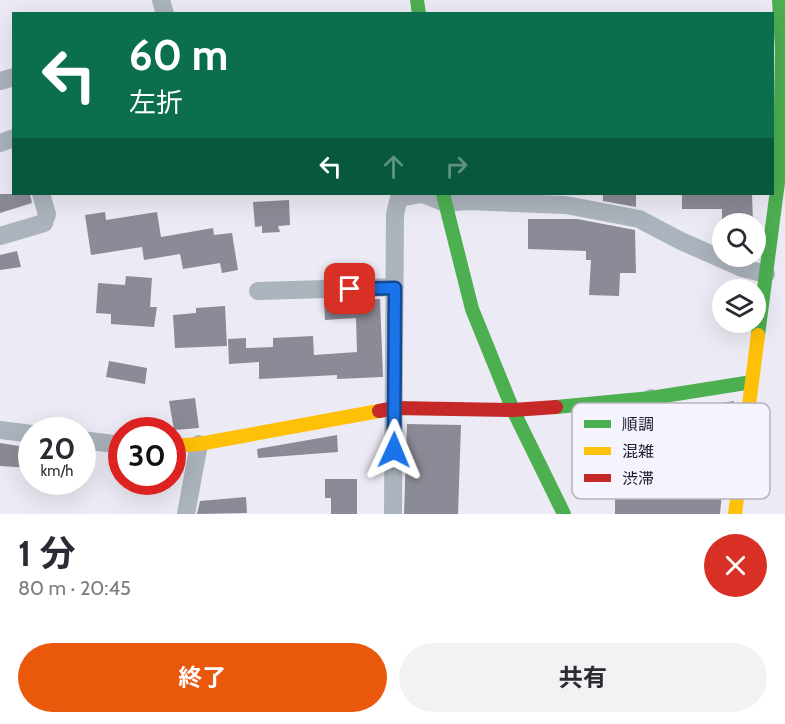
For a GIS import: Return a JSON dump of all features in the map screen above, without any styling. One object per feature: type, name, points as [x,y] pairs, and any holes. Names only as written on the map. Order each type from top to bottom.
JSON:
[{"type":"street","points":[[749,403],[780,166],[783,87],[779,0]]},
{"type":"street","points":[[0,236],[44,223],[47,214],[41,195]]},
{"type":"street","points":[[393,514],[395,214],[399,198],[416,195]]},
{"type":"street","points":[[428,195],[468,201],[566,205],[639,219],[681,241],[742,268],[766,274]]},
{"type":"street","points":[[444,198],[472,309],[513,410],[564,514]]},
{"type":"street","points":[[258,291],[395,288]]},
{"type":"street","points":[[594,403],[651,398],[752,382]]},
{"type":"street","points":[[651,398],[651,403]]},
{"type":"street","points":[[186,445],[395,408],[513,410],[572,405]]},
{"type":"street","points":[[0,430],[18,432]]},
{"type":"street","points":[[186,514],[199,444]]},
{"type":"street","points":[[735,514],[737,499]]},
{"type":"building","points":[[0,194],[30,195],[32,203],[0,213]]},
{"type":"building","points":[[603,195],[636,195],[636,207],[603,201]]},
{"type":"building","points":[[682,195],[752,195],[753,213],[722,213],[722,209],[682,209]]},
{"type":"building","points":[[289,200],[290,225],[278,226],[280,232],[262,233],[262,226],[255,227],[253,202]]},
{"type":"building","points":[[105,212],[106,220],[157,212],[161,237],[213,228],[214,235],[232,233],[238,270],[222,273],[220,263],[183,269],[180,254],[144,260],[142,247],[91,255],[85,215]]},
{"type":"building","points":[[528,219],[577,219],[635,230],[636,273],[620,273],[619,296],[589,295],[591,260],[586,260],[586,251],[528,249]]},
{"type":"building","points":[[17,251],[21,267],[0,270],[0,255]]},
{"type":"building","points":[[126,276],[152,278],[150,307],[157,307],[154,327],[111,324],[111,314],[96,313],[98,283],[125,285]]},
{"type":"building","points":[[380,299],[383,377],[337,379],[337,375],[259,379],[259,362],[229,364],[228,339],[246,338],[246,348],[273,347],[273,338],[313,336],[314,355],[357,352],[356,318],[325,320],[324,300]]},
{"type":"building","points":[[225,306],[227,346],[175,348],[173,315],[196,313],[196,308]]},
{"type":"building","points":[[109,361],[147,368],[145,384],[106,377]]},
{"type":"building","points":[[195,398],[199,428],[186,429],[186,417],[172,417],[169,401]]},
{"type":"building","points":[[407,424],[461,425],[458,514],[404,514]]},
{"type":"building","points":[[337,435],[338,452],[258,458],[257,449]]},
{"type":"building","points":[[0,443],[18,446],[18,467],[0,466]]},
{"type":"building","points":[[325,479],[357,479],[357,514],[331,514],[331,498],[325,498]]},
{"type":"building","points":[[246,497],[247,513],[197,514],[200,501]]},
{"type":"building","points":[[615,499],[721,499],[720,514],[615,514]]},
{"type":"traffic: fast","points":[[417,0],[419,12]]},
{"type":"traffic: fast","points":[[758,335],[780,167],[782,48],[779,0]]},
{"type":"traffic: fast","points":[[443,195],[472,309],[513,410],[564,514]]},
{"type":"traffic: fast","points":[[598,403],[651,398],[752,382]]},
{"type":"traffic: fast","points":[[556,407],[572,405]]},
{"type":"traffic: slow","points":[[749,403],[758,335]]},
{"type":"traffic: slow","points":[[186,445],[379,411]]},
{"type":"traffic: slow","points":[[735,514],[737,499]]},
{"type":"traffic: jam","points":[[379,411],[395,408],[513,410],[556,407]]},
{"type":"route","points":[[350,289],[395,288],[394,450]]}]
